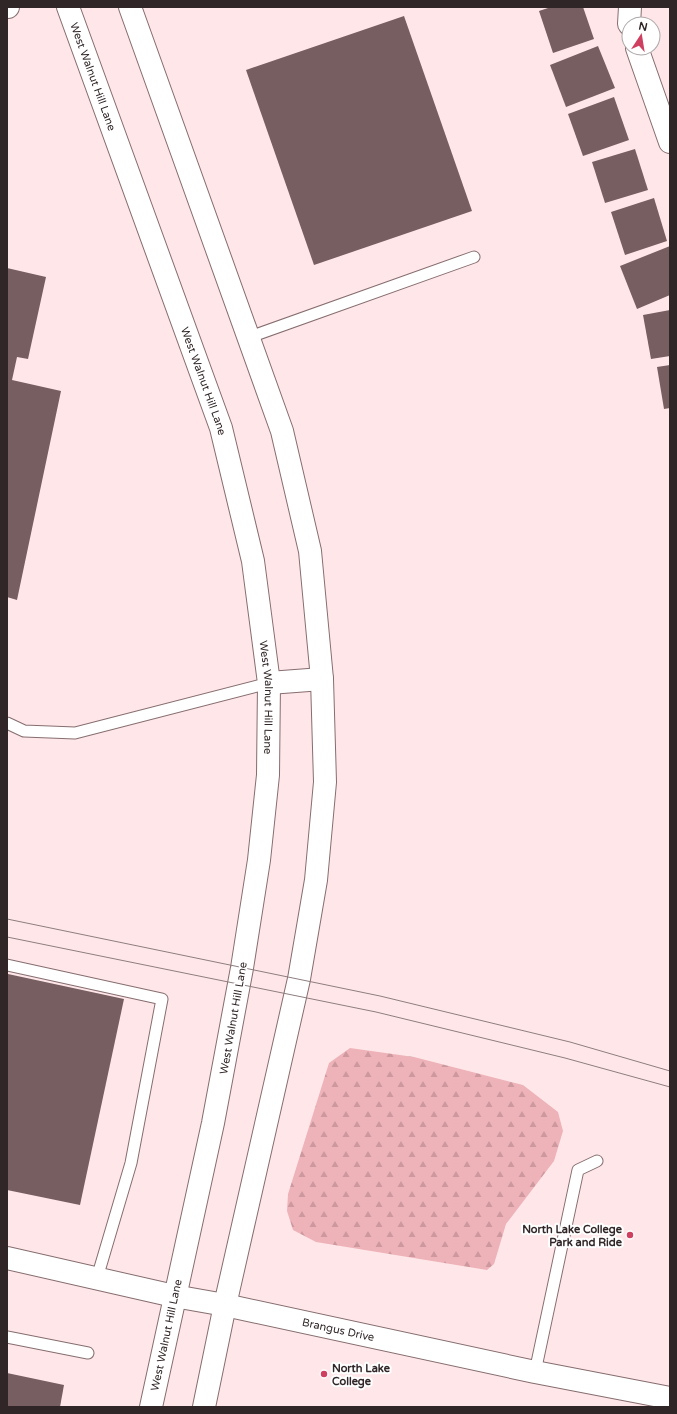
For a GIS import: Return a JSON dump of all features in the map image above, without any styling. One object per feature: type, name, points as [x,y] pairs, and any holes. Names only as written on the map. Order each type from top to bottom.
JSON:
[{"type":"main road","name":"West Walnut Hill Lane","points":[[68,7],[221,428],[253,561],[268,683],[268,775],[259,860],[244,953],[213,1123],[174,1296],[151,1407]]},
{"type":"main road","points":[[130,7],[247,338],[282,431],[310,551],[322,679],[325,782],[316,880],[296,996],[225,1305],[204,1407]]},
{"type":"main road","points":[[640,56],[669,134]]},
{"type":"main road","points":[[268,683],[322,679]]},
{"type":"main road","name":"Brangus Drive","points":[[7,1258],[174,1296],[225,1305],[535,1372],[670,1398]]},
{"type":"lane","points":[[247,338],[474,256]]},
{"type":"lane","points":[[7,723],[24,731],[75,733],[268,683]]},
{"type":"lane","points":[[7,965],[162,999],[131,1163],[97,1278]]},
{"type":"lane","points":[[535,1372],[578,1170],[598,1161]]},
{"type":"lane","points":[[7,1337],[88,1353]]},
{"type":"green space","points":[[350,1048],[414,1057],[523,1085],[558,1112],[563,1131],[554,1161],[506,1224],[494,1264],[487,1270],[316,1242],[293,1230],[287,1211],[288,1194],[329,1063]]},
{"type":"building","points":[[551,7],[583,7],[594,39],[553,53],[539,11]]},
{"type":"building","points":[[404,16],[472,211],[314,265],[246,70]]},
{"type":"building","points":[[598,46],[615,88],[566,107],[550,65]]},
{"type":"building","points":[[614,97],[629,140],[583,156],[568,114]]},
{"type":"building","points":[[635,149],[648,190],[605,203],[592,162]]},
{"type":"building","points":[[654,198],[667,241],[625,255],[611,212]]},
{"type":"building","points":[[670,246],[670,295],[637,309],[620,266]]},
{"type":"building","points":[[7,268],[46,277],[28,359],[17,357],[12,380],[61,391],[17,600],[7,597]]},
{"type":"building","points":[[670,310],[670,356],[651,359],[643,315]]},
{"type":"building","points":[[670,365],[670,408],[664,409],[657,367]]},
{"type":"building","points":[[8,974],[124,999],[80,1205],[7,1190]]},
{"type":"building","points":[[7,1373],[64,1385],[60,1407],[7,1407]]},
{"type":"tram line","points":[[7,919],[380,996],[570,1042],[670,1071]]},
{"type":"tram line","points":[[7,937],[376,1012],[565,1058],[670,1087]]},
{"type":"place","name":"North Lake College Park and Ride","points":[[630,1235]]},
{"type":"place","name":"North Lake College","points":[[324,1374]]}]
